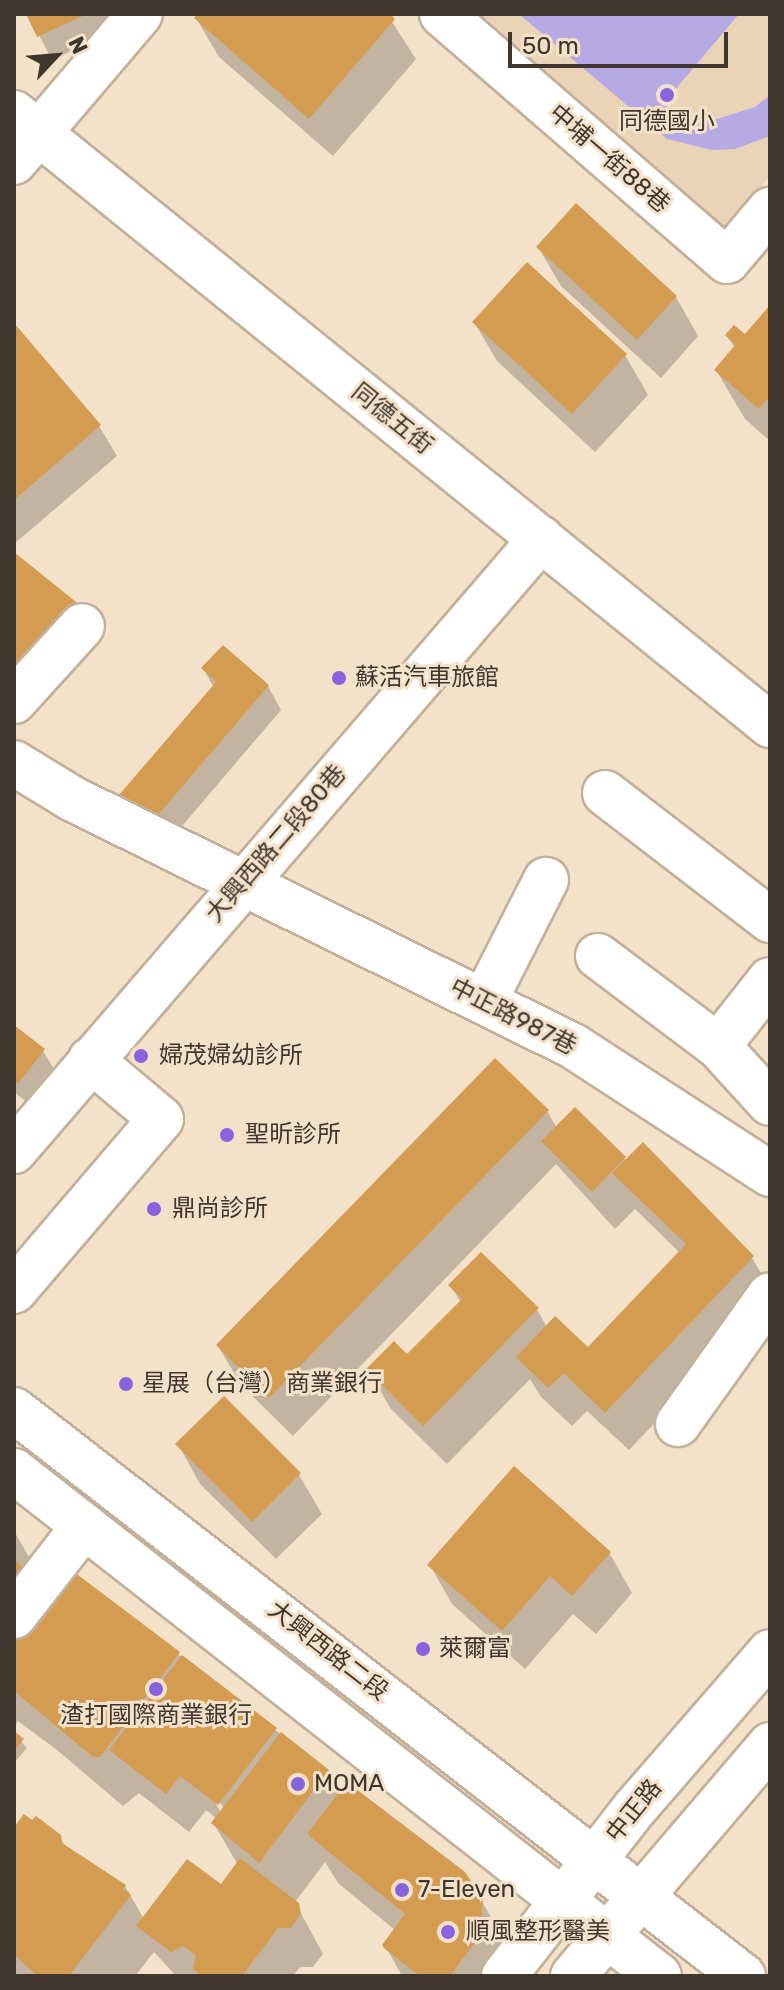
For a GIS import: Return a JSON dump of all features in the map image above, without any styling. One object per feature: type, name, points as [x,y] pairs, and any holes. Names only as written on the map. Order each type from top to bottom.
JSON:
[{"type":"street","points":[[23,137],[140,14]]},
{"type":"street","name":"中埔一街88巷","points":[[442,14],[727,261],[770,210]]},
{"type":"street","name":"同德五街","points":[[23,137],[541,539],[770,725]]},
{"type":"street","name":"大興西路二段80巷","points":[[14,1151],[243,881],[541,539]]},
{"type":"street","points":[[14,701],[82,626]]},
{"type":"street","name":"中正路987巷","points":[[14,763],[73,799],[573,1046],[770,1174]]},
{"type":"street","points":[[605,793],[770,920]]},
{"type":"street","points":[[484,1002],[546,880]]},
{"type":"street","points":[[598,956],[718,1046],[770,1103]]},
{"type":"street","points":[[718,1046],[770,980]]},
{"type":"street","points":[[14,1291],[161,1119],[91,1060]]},
{"type":"street","points":[[678,1424],[770,1295]]},
{"type":"street","name":"大興西路二段","points":[[14,1410],[743,1976]]},
{"type":"street","name":"大興西路二段","points":[[14,1471],[659,1976]]},
{"type":"street","points":[[14,1616],[84,1526]]},
{"type":"street","name":"中正路","points":[[504,1976],[562,1900],[770,1652]]},
{"type":"street","points":[[573,1976],[770,1745]]},
{"type":"shaded area","name":"同德國小","points":[[470,14],[770,14],[770,176],[722,232]]},
{"type":"shaded area","points":[[519,14],[739,14],[663,104],[679,114],[717,119],[755,107],[770,95],[770,136],[735,149],[712,150],[667,139]]},
{"type":"building","points":[[26,14],[87,14],[37,37]]},
{"type":"building","points":[[197,14],[390,14],[395,19],[309,119],[194,18]]},
{"type":"building","points":[[576,203],[677,296],[637,340],[536,247]]},
{"type":"building","points":[[527,262],[627,354],[572,414],[472,322]]},
{"type":"building","points":[[770,305],[770,396],[759,409],[714,370],[735,345],[725,335],[734,325],[745,334]]},
{"type":"building","points":[[14,323],[101,425],[14,500]]},
{"type":"building","points":[[14,552],[81,606],[14,675]]},
{"type":"building","points":[[223,645],[269,685],[152,822],[119,795],[216,682],[201,668]]},
{"type":"building","points":[[14,1025],[45,1049],[18,1084],[14,1081]]},
{"type":"building","points":[[495,1058],[549,1110],[269,1398],[216,1345]]},
{"type":"building","points":[[575,1107],[626,1157],[592,1192],[541,1141]]},
{"type":"building","points":[[643,1142],[754,1256],[605,1413],[564,1373],[548,1388],[516,1357],[555,1316],[588,1347],[686,1244],[612,1173]]},
{"type":"building","points":[[481,1252],[539,1308],[423,1426],[366,1369],[394,1341],[407,1354],[462,1299],[448,1285]]},
{"type":"building","points":[[224,1396],[301,1473],[252,1522],[175,1444]]},
{"type":"building","points":[[514,1466],[611,1552],[572,1596],[550,1576],[502,1631],[427,1565]]},
{"type":"building","points":[[14,1560],[26,1570],[14,1586]]},
{"type":"building","points":[[70,1569],[180,1652],[100,1757],[93,1757],[14,1691],[14,1643]]},
{"type":"building","points":[[182,1655],[277,1728],[218,1805],[180,1776],[166,1794],[109,1750]]},
{"type":"building","points":[[14,1731],[24,1739],[14,1751]]},
{"type":"building","points":[[281,1732],[329,1770],[259,1863],[211,1823]]},
{"type":"building","points":[[347,1782],[465,1872],[483,1899],[480,1935],[450,1976],[420,1976],[385,1949],[382,1945],[405,1914],[307,1834]]},
{"type":"building","points":[[24,1814],[32,1820],[36,1816],[61,1835],[62,1843],[126,1885],[123,1889],[131,1895],[69,1976],[36,1975],[14,1954],[14,1827]]},
{"type":"building","points":[[240,1858],[299,1903],[301,1914],[291,1928],[278,1928],[242,1976],[201,1976],[193,1969],[196,1955],[183,1946],[171,1952],[136,1926],[187,1859],[221,1884]]},
{"type":"place","name":"同德國小","points":[[667,95]]},
{"type":"place","name":"蘇活汽車旅館","points":[[339,678]]},
{"type":"place","name":"婦茂婦幼診所","points":[[141,1056]]},
{"type":"place","name":"聖昕診所","points":[[227,1135]]},
{"type":"place","name":"鼎尚診所","points":[[154,1209]]},
{"type":"place","name":"星展（台灣）商業銀行","points":[[126,1384]]},
{"type":"place","name":"萊爾富","points":[[423,1649]]},
{"type":"place","name":"渣打國際商業銀行","points":[[156,1689]]},
{"type":"place","name":"MOMA","points":[[298,1784]]},
{"type":"place","name":"7-Eleven","points":[[402,1890]]},
{"type":"place","name":"順風整形醫美","points":[[448,1932]]}]
